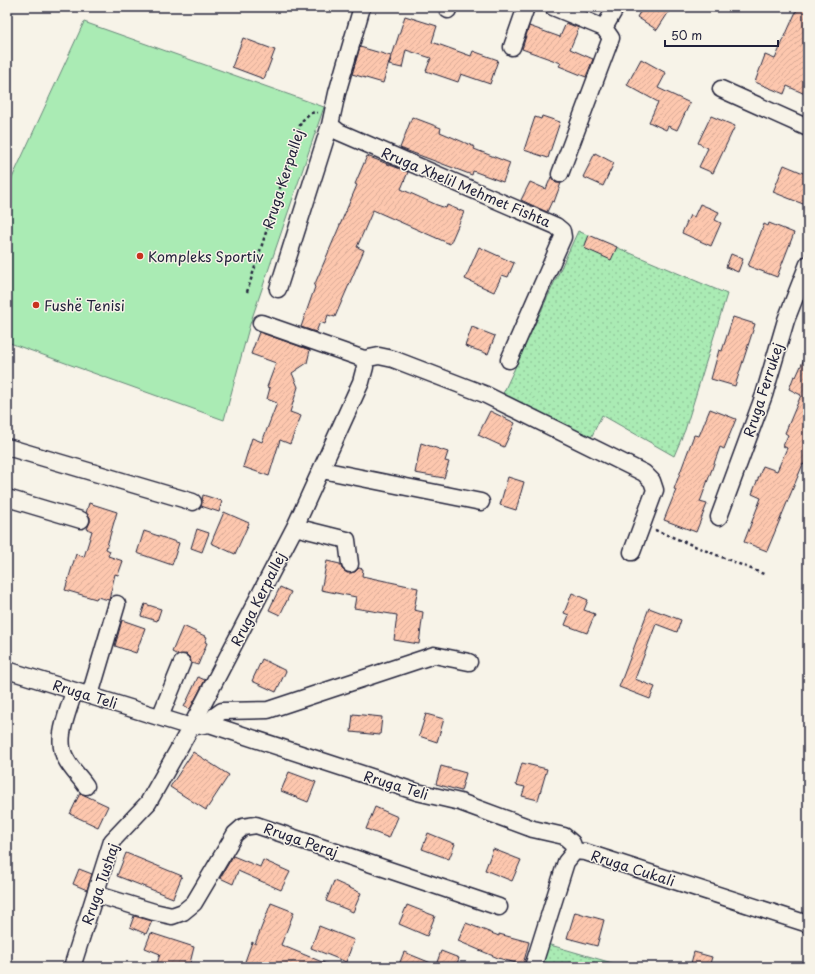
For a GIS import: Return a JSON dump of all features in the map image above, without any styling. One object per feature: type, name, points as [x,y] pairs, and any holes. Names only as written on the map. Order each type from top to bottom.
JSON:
[{"type":"street","points":[[278,289],[331,120],[362,7]]},
{"type":"street","points":[[512,47],[526,7]]},
{"type":"street","points":[[553,7],[604,28],[611,38],[560,174]]},
{"type":"street","points":[[604,28],[616,7]]},
{"type":"street","points":[[721,89],[808,128]]},
{"type":"street","name":"Rruga Xhelil Mehmet Fishta","points":[[331,120],[339,132],[556,226],[562,231],[563,237],[509,360]]},
{"type":"street","name":"Rruga Ferrukej","points":[[719,517],[764,395],[788,315],[808,264]]},
{"type":"street","points":[[262,323],[364,359],[379,356],[393,359],[484,394],[644,473],[652,481],[655,490],[632,552]]},
{"type":"street","name":"Rruga Kerpallej","points":[[191,727],[295,527],[322,470],[361,382],[365,367],[364,359]]},
{"type":"street","points":[[7,447],[193,502]]},
{"type":"street","points":[[322,470],[480,502]]},
{"type":"street","points":[[7,498],[81,520]]},
{"type":"street","points":[[295,527],[347,540],[350,564]]},
{"type":"street","points":[[90,695],[117,604]]},
{"type":"street","points":[[209,724],[215,716],[222,711],[268,710],[434,655],[469,662]]},
{"type":"street","points":[[160,717],[182,663]]},
{"type":"street","name":"Rruga Teli","points":[[8,673],[90,695],[191,727],[209,724],[417,792],[460,802],[533,829],[564,836],[572,843],[575,851]]},
{"type":"street","points":[[74,691],[61,738],[61,746],[66,759],[86,786]]},
{"type":"street","name":"Rruga Tushaj","points":[[72,967],[112,841],[148,803],[191,727]]},
{"type":"street","name":"Rruga Peraj","points":[[95,894],[172,916],[183,912],[194,903],[235,834],[243,827],[256,825],[499,907]]},
{"type":"street","name":"Rruga Cukali","points":[[533,967],[566,862],[575,851],[585,852],[808,924]]},
{"type":"path","name":"Rruga Kerpallej","points":[[247,292],[301,122],[310,113],[321,112],[331,120]]},
{"type":"path","points":[[642,525],[766,575]]},
{"type":"green space","name":"Kompleks Sportiv","points":[[84,22],[324,107],[250,324],[224,420],[7,342],[7,189]]},
{"type":"green space","points":[[578,231],[727,294],[685,430],[674,456],[602,415],[589,442],[501,398]]},
{"type":"green space","points":[[547,944],[619,965],[618,967],[541,967]]},
{"type":"building","points":[[643,7],[672,7],[657,30],[637,17]]},
{"type":"building","points":[[798,7],[808,7],[808,87],[805,94],[787,86],[784,94],[755,82],[765,55],[775,59]]},
{"type":"building","points":[[405,16],[437,26],[432,42],[471,56],[473,51],[498,60],[490,84],[461,74],[458,82],[426,71],[431,58],[406,50],[402,68],[389,65]]},
{"type":"building","points":[[566,23],[579,28],[570,49],[593,59],[586,77],[559,66],[561,63],[522,49],[529,26],[560,37]]},
{"type":"building","points":[[243,38],[275,50],[264,79],[232,67]]},
{"type":"building","points":[[360,47],[391,56],[383,83],[352,74]]},
{"type":"building","points":[[641,59],[666,73],[658,88],[690,103],[677,130],[668,126],[666,130],[649,122],[658,102],[627,85]]},
{"type":"building","points":[[542,116],[560,122],[548,158],[524,150],[535,117],[541,119]]},
{"type":"building","points":[[711,116],[735,126],[713,173],[699,167],[708,148],[698,143]]},
{"type":"building","points":[[412,117],[441,128],[440,132],[475,147],[474,149],[510,163],[503,182],[473,171],[472,175],[400,148]]},
{"type":"building","points":[[595,153],[614,163],[603,186],[583,177]]},
{"type":"building","points":[[367,156],[408,172],[401,189],[437,205],[446,208],[447,205],[464,212],[450,244],[373,210],[357,247],[364,250],[335,317],[328,315],[325,324],[320,322],[316,332],[301,327],[315,287],[314,286],[357,185],[355,184]]},
{"type":"building","points":[[784,165],[808,175],[808,206],[773,192]]},
{"type":"building","points":[[551,177],[556,183],[561,183],[554,202],[552,201],[547,212],[521,200],[530,182],[546,189]]},
{"type":"building","points":[[700,204],[719,212],[715,220],[721,223],[711,246],[682,233],[690,215],[694,217]]},
{"type":"building","points":[[769,223],[794,233],[777,277],[748,266],[764,224],[768,226]]},
{"type":"building","points":[[589,235],[617,247],[611,260],[584,248]]},
{"type":"building","points":[[479,247],[514,263],[508,277],[502,275],[494,292],[465,279]]},
{"type":"building","points":[[731,254],[743,259],[738,272],[726,267]]},
{"type":"building","points":[[733,317],[755,324],[735,386],[711,379],[719,350],[722,351]]},
{"type":"building","points":[[472,327],[495,336],[488,354],[465,346]]},
{"type":"building","points":[[259,332],[310,350],[307,363],[292,373],[298,387],[290,412],[301,416],[290,444],[280,440],[269,476],[243,467],[252,438],[262,442],[277,403],[267,399],[270,388],[267,387],[276,363],[251,354]]},
{"type":"building","points":[[808,350],[808,466],[803,464],[767,551],[744,542],[761,498],[752,494],[763,466],[777,471],[787,448],[783,446],[788,435],[785,433],[801,395],[789,389]]},
{"type":"building","points":[[710,409],[736,419],[724,449],[720,447],[700,502],[707,504],[696,532],[664,520],[676,490],[674,489],[694,435],[699,436]]},
{"type":"building","points":[[490,411],[515,423],[504,447],[478,435]]},
{"type":"building","points":[[421,443],[448,452],[445,461],[449,462],[444,478],[415,473]]},
{"type":"building","points":[[508,477],[524,482],[516,510],[500,505]]},
{"type":"building","points":[[203,495],[222,501],[219,512],[201,506]]},
{"type":"building","points":[[89,503],[117,512],[106,549],[110,551],[108,556],[123,561],[118,575],[115,574],[109,600],[97,597],[96,599],[65,590],[76,554],[84,557],[92,531],[87,529],[90,522],[90,517],[86,513]]},
{"type":"building","points":[[224,512],[249,523],[235,554],[211,543]]},
{"type":"building","points":[[197,529],[209,533],[202,552],[191,548]]},
{"type":"building","points":[[144,531],[179,543],[172,565],[137,553]]},
{"type":"building","points":[[327,561],[340,564],[342,569],[347,573],[355,572],[359,568],[363,569],[362,576],[418,588],[414,610],[423,612],[419,644],[394,640],[397,615],[354,608],[356,597],[321,590]]},
{"type":"building","points":[[280,587],[291,592],[280,615],[269,610]]},
{"type":"building","points":[[572,593],[588,600],[584,610],[595,614],[587,633],[565,625],[569,615],[564,613]]},
{"type":"building","points":[[145,604],[161,609],[157,621],[141,616]]},
{"type":"building","points":[[649,608],[681,620],[677,632],[656,624],[635,679],[655,687],[650,699],[619,687]]},
{"type":"building","points":[[122,620],[145,628],[136,653],[115,646]]},
{"type":"building","points":[[183,626],[207,637],[205,642],[207,643],[198,665],[191,663],[190,658],[186,654],[178,655],[172,652]]},
{"type":"building","points":[[262,659],[286,671],[276,692],[252,681]]},
{"type":"building","points":[[198,677],[205,680],[190,709],[184,707]]},
{"type":"building","points":[[353,714],[382,717],[380,735],[351,732]]},
{"type":"building","points":[[426,714],[444,719],[437,742],[419,736]]},
{"type":"building","points":[[193,752],[229,775],[206,810],[170,787]]},
{"type":"building","points":[[522,763],[547,769],[538,800],[522,796],[525,787],[516,785]]},
{"type":"building","points":[[441,766],[466,773],[461,791],[436,784]]},
{"type":"building","points":[[289,772],[316,782],[308,802],[281,791]]},
{"type":"building","points":[[80,793],[108,806],[98,827],[70,814]]},
{"type":"building","points":[[375,807],[398,817],[389,838],[366,829]]},
{"type":"building","points":[[428,833],[455,844],[449,859],[422,849]]},
{"type":"building","points":[[493,849],[521,860],[512,881],[485,870]]},
{"type":"building","points":[[126,853],[182,876],[173,898],[117,876]]},
{"type":"building","points":[[233,856],[260,867],[263,860],[290,872],[281,890],[238,871],[233,884],[220,878]]},
{"type":"building","points":[[79,869],[92,874],[87,890],[73,884]]},
{"type":"building","points":[[334,881],[361,893],[353,912],[326,901]]},
{"type":"building","points":[[271,903],[294,912],[281,945],[334,967],[243,967],[252,942],[255,944]]},
{"type":"building","points":[[407,905],[435,916],[427,936],[399,924]]},
{"type":"building","points":[[575,912],[604,920],[597,946],[567,938]]},
{"type":"building","points":[[134,916],[152,921],[146,934],[130,927]]},
{"type":"building","points":[[466,923],[499,936],[499,934],[529,942],[523,965],[498,958],[458,941]]},
{"type":"building","points":[[319,926],[354,940],[346,962],[311,948]]},
{"type":"building","points":[[151,933],[194,947],[189,967],[156,967],[160,954],[145,948]]},
{"type":"building","points":[[441,951],[459,958],[456,967],[398,967],[404,952],[436,965]]},
{"type":"building","points":[[694,952],[712,957],[709,967],[690,967]]},
{"type":"place","name":"Kompleks Sportiv","points":[[140,256]]},
{"type":"place","name":"Fushë Tenisi","points":[[36,305]]}]
